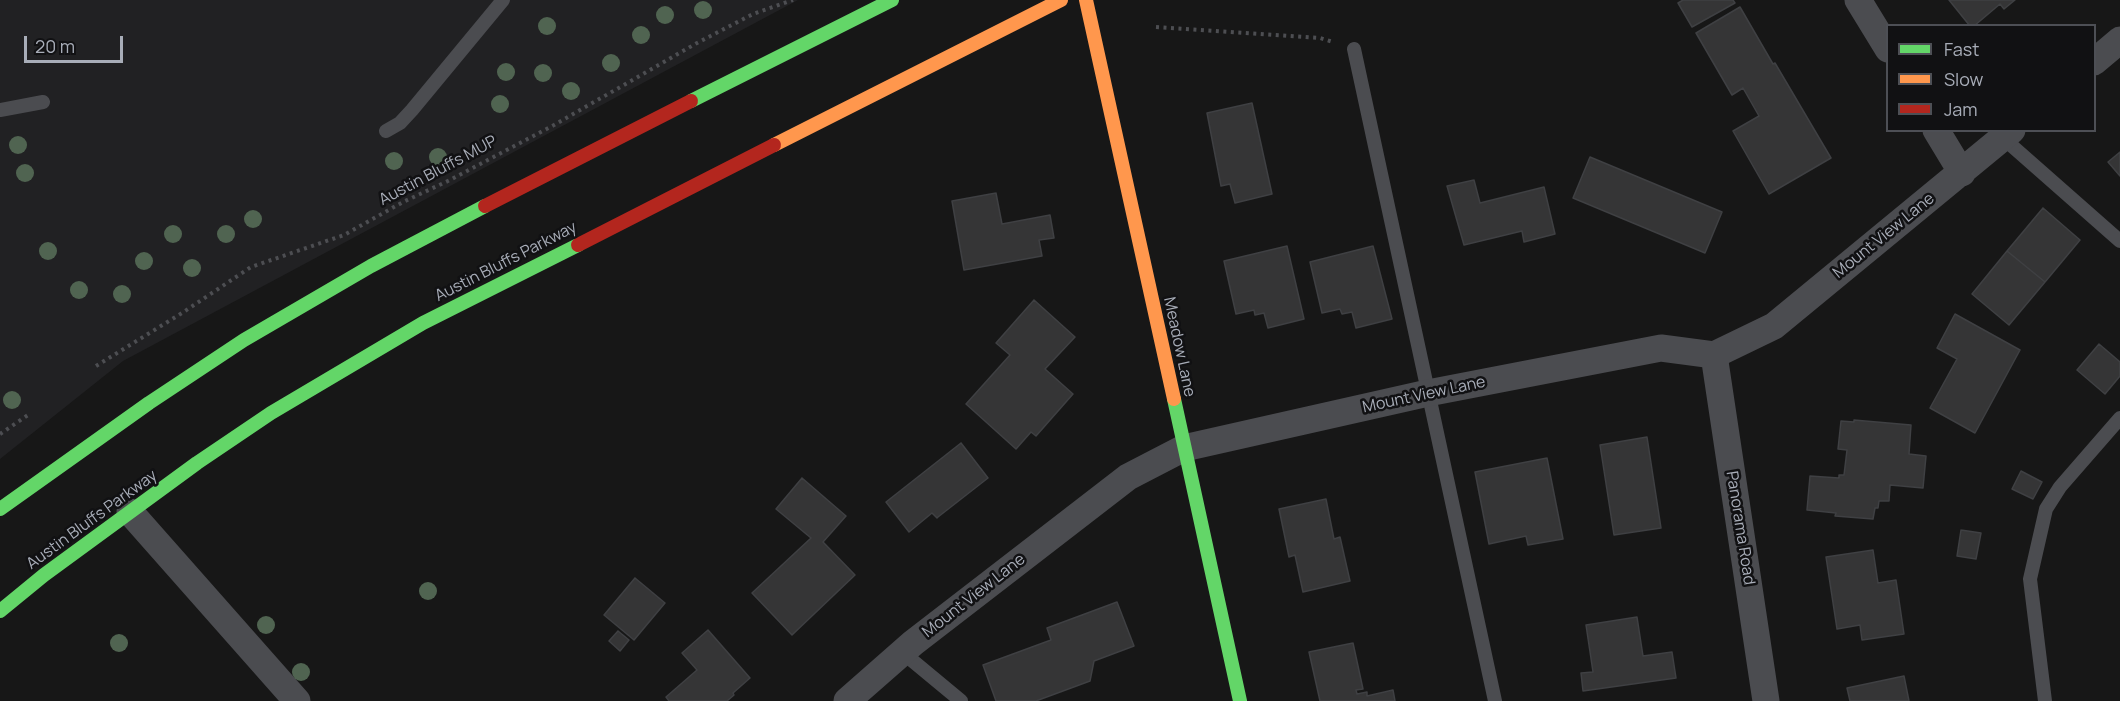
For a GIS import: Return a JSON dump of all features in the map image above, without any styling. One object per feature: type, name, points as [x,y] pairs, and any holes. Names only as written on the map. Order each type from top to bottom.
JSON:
[{"type":"main road","points":[[0,509],[149,403],[244,340],[371,266],[600,146],[892,0]]},
{"type":"main road","name":"Austin Bluffs Parkway","points":[[0,610],[130,512],[271,413],[423,323],[1061,0]]},
{"type":"main road","name":"Meadow Lane","points":[[1086,0],[1240,701]]},
{"type":"street","points":[[1858,0],[1886,47]]},
{"type":"street","points":[[2096,60],[2120,40]]},
{"type":"street","points":[[1937,132],[1962,173]]},
{"type":"street","name":"Mount View Lane","points":[[847,701],[902,652],[1128,477],[1184,448],[1428,393],[1661,348],[1714,355],[1774,326],[2007,134]]},
{"type":"street","name":"Panorama Road","points":[[1714,355],[1766,701]]},
{"type":"street","points":[[130,512],[297,701]]},
{"type":"lane","points":[[386,131],[400,123],[412,110],[503,0]]},
{"type":"lane","points":[[1354,49],[1495,701]]},
{"type":"lane","points":[[0,110],[43,102]]},
{"type":"lane","points":[[2007,134],[2120,241]]},
{"type":"lane","points":[[2045,701],[2030,579],[2046,509],[2060,487],[2120,418]]},
{"type":"lane","points":[[902,652],[961,701]]},
{"type":"path","name":"Austin Bluffs MUP","points":[[96,366],[251,267],[344,235],[554,125],[697,43],[753,14],[793,0]]},
{"type":"path","points":[[1156,27],[1320,38],[1354,49]]},
{"type":"path","points":[[1,431],[28,415]]},
{"type":"shaded area","points":[[0,0],[798,0],[123,361],[0,459]]},
{"type":"building","points":[[1683,0],[1733,0],[1735,3],[1692,27],[1678,3]]},
{"type":"building","points":[[1949,0],[2015,0],[2004,9],[2000,4],[1976,24],[1968,24]]},
{"type":"building","points":[[1740,7],[1831,158],[1769,194],[1733,131],[1759,116],[1743,88],[1732,95],[1696,33]]},
{"type":"building","points":[[1252,103],[1272,194],[1235,203],[1230,184],[1221,186],[1207,113]]},
{"type":"building","points":[[2120,152],[2120,176],[2108,162]]},
{"type":"building","points":[[1590,157],[1722,212],[1705,253],[1573,198]]},
{"type":"building","points":[[1474,180],[1480,203],[1544,187],[1555,234],[1524,242],[1522,231],[1464,245],[1447,186]]},
{"type":"building","points":[[996,193],[1002,224],[1050,215],[1054,238],[1039,240],[1042,256],[964,270],[952,201]]},
{"type":"building","points":[[2043,208],[2080,240],[2045,282],[2007,251]]},
{"type":"building","points":[[1287,246],[1304,319],[1268,328],[1264,313],[1255,315],[1254,310],[1236,314],[1224,261]]},
{"type":"building","points":[[1373,246],[1392,319],[1356,328],[1352,312],[1342,314],[1340,309],[1322,313],[1310,262]]},
{"type":"building","points":[[2007,251],[2045,282],[2009,325],[1972,294]]},
{"type":"building","points":[[1034,300],[1075,337],[1045,369],[1073,394],[1036,436],[1031,432],[1016,449],[966,404],[1010,355],[996,343]]},
{"type":"building","points":[[1955,314],[2020,350],[1975,433],[1930,408],[1957,359],[1937,348]]},
{"type":"building","points":[[2099,344],[2120,362],[2120,376],[2105,394],[2077,370]]},
{"type":"building","points":[[1854,420],[1911,425],[1909,454],[1926,456],[1923,488],[1890,485],[1889,501],[1879,501],[1873,519],[1835,516],[1836,513],[1807,510],[1810,476],[1839,478],[1839,475],[1844,475],[1847,450],[1838,449],[1841,421],[1854,422]]},
{"type":"building","points":[[1647,437],[1661,528],[1614,535],[1600,445]]},
{"type":"building","points":[[961,443],[988,478],[937,518],[932,513],[909,532],[886,502]]},
{"type":"building","points":[[1547,458],[1563,539],[1528,545],[1526,536],[1489,544],[1475,472]]},
{"type":"building","points":[[2021,471],[2042,482],[2033,499],[2012,489]]},
{"type":"building","points":[[802,478],[846,516],[823,542],[855,575],[792,635],[752,593],[811,538],[776,509]]},
{"type":"building","points":[[1326,499],[1334,539],[1340,537],[1350,581],[1303,592],[1295,555],[1289,557],[1279,509]]},
{"type":"building","points":[[1961,530],[1981,533],[1976,559],[1957,556]]},
{"type":"building","points":[[1873,550],[1878,583],[1896,580],[1904,634],[1862,640],[1860,625],[1837,629],[1826,557]]},
{"type":"building","points":[[635,578],[665,603],[634,640],[604,615]]},
{"type":"building","points":[[1117,602],[1134,646],[1094,661],[1090,681],[1036,701],[996,701],[983,665],[1051,640],[1047,628]]},
{"type":"building","points":[[1637,617],[1643,656],[1672,652],[1676,678],[1583,691],[1581,673],[1593,672],[1586,625]]},
{"type":"building","points":[[708,630],[750,678],[727,701],[669,701],[666,697],[697,670],[682,653]]},
{"type":"building","points":[[618,631],[629,640],[620,651],[609,641]]},
{"type":"building","points":[[1353,643],[1363,689],[1356,690],[1357,694],[1367,692],[1367,696],[1393,690],[1395,701],[1320,701],[1309,652]]},
{"type":"building","points":[[1904,676],[1909,701],[1850,701],[1847,688]]},
{"type":"traffic: fast","points":[[691,101],[892,0]]},
{"type":"traffic: fast","points":[[0,509],[149,403],[244,340],[371,266],[485,206]]},
{"type":"traffic: fast","points":[[0,611],[44,575],[197,463],[271,413],[423,323],[578,245]]},
{"type":"traffic: fast","points":[[1174,399],[1240,701]]},
{"type":"traffic: slow","points":[[774,145],[1061,0]]},
{"type":"traffic: slow","points":[[1086,0],[1174,399]]},
{"type":"traffic: jam","points":[[485,206],[691,101]]},
{"type":"traffic: jam","points":[[578,245],[774,145]]}]
